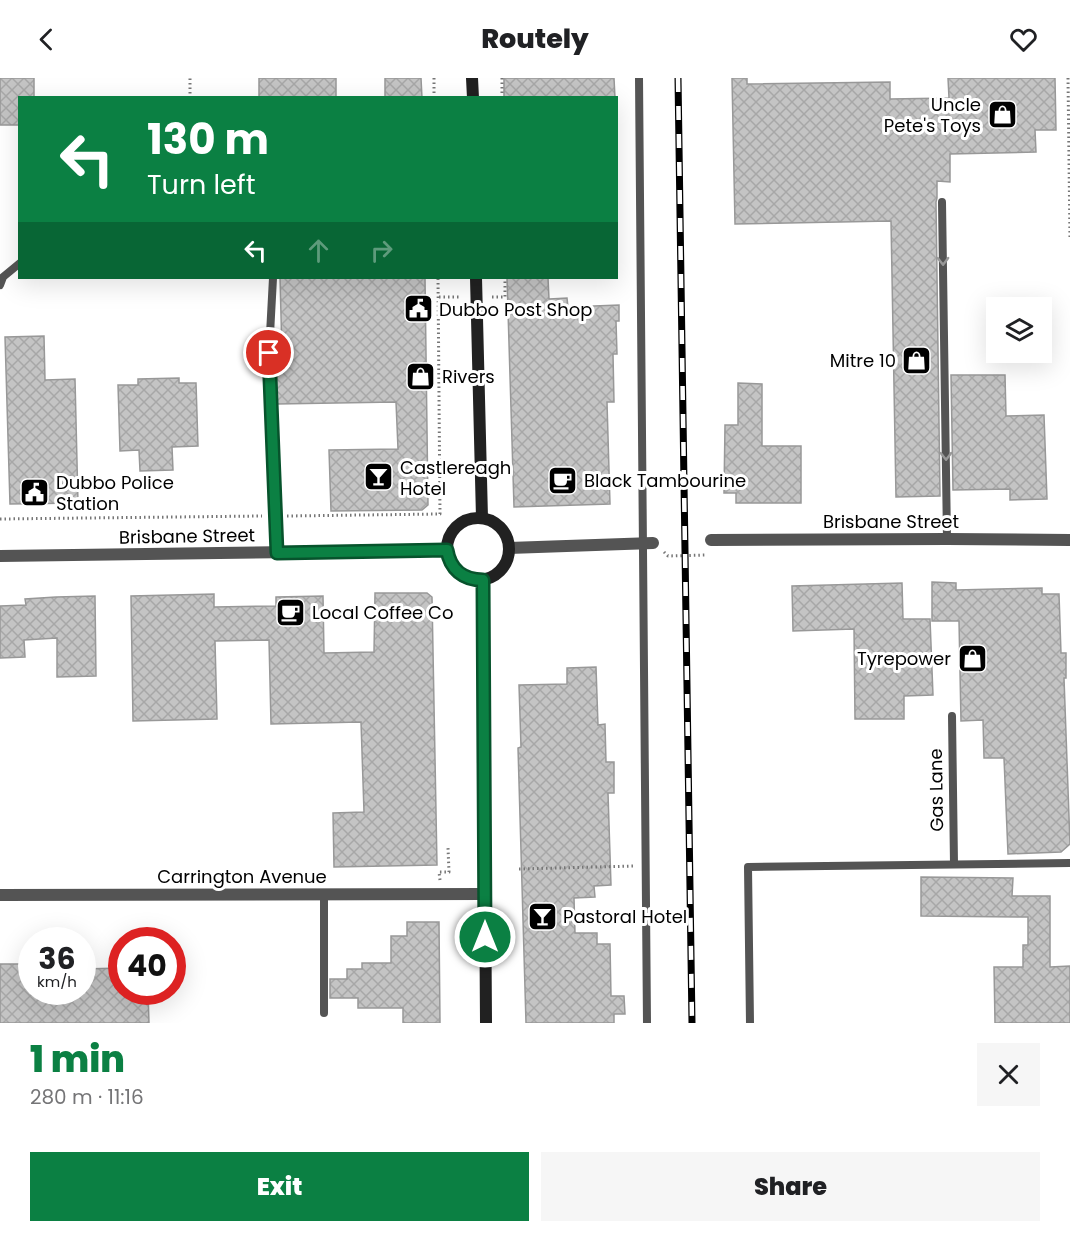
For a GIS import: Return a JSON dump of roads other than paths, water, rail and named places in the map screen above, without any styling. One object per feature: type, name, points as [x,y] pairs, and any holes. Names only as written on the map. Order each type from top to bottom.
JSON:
[{"type":"street","points":[[472,78],[473,96]]},
{"type":"street","points":[[476,279],[482,518]]},
{"type":"street","points":[[482,518],[490,520],[503,531],[509,548],[508,556],[502,569],[490,578],[474,580],[458,573],[448,558],[447,550],[449,539],[461,523],[482,518]]},
{"type":"street","name":"Brisbane Street","points":[[711,540],[1070,540]]},
{"type":"street","points":[[509,548],[648,543]]},
{"type":"street","name":"Brisbane Street","points":[[0,556],[447,550]]},
{"type":"street","points":[[483,580],[486,1023]]},
{"type":"street","name":"Carrington Avenue","points":[[0,895],[485,894]]},
{"type":"lane","points":[[639,78],[648,543],[645,866],[647,1023]]},
{"type":"lane","points":[[942,202],[947,539]]},
{"type":"lane","points":[[0,285],[3,277],[18,265]]},
{"type":"lane","points":[[273,279],[269,353],[277,553]]},
{"type":"lane","name":"Gas Lane","points":[[952,716],[954,864]]},
{"type":"lane","points":[[750,1023],[748,867],[1070,863]]},
{"type":"lane","points":[[324,894],[324,1013]]},
{"type":"railway","points":[[678,78],[692,1023]]},
{"type":"place","name":"Uncle Pete's Toys","points":[[1002,114]]},
{"type":"place","name":"Dubbo Post Shop","points":[[418,309]]},
{"type":"place","name":"Mitre 10","points":[[917,360]]},
{"type":"place","name":"Rivers","points":[[421,376]]},
{"type":"place","name":"Castlereagh Hotel","points":[[379,477]]},
{"type":"place","name":"Black Tambourine","points":[[563,480]]},
{"type":"place","name":"Dubbo Police Station","points":[[35,492]]},
{"type":"place","name":"Local Coffee Co","points":[[291,612]]},
{"type":"place","name":"Tyrepower","points":[[972,658]]},
{"type":"place","name":"Pastoral Hotel","points":[[542,916]]}]
